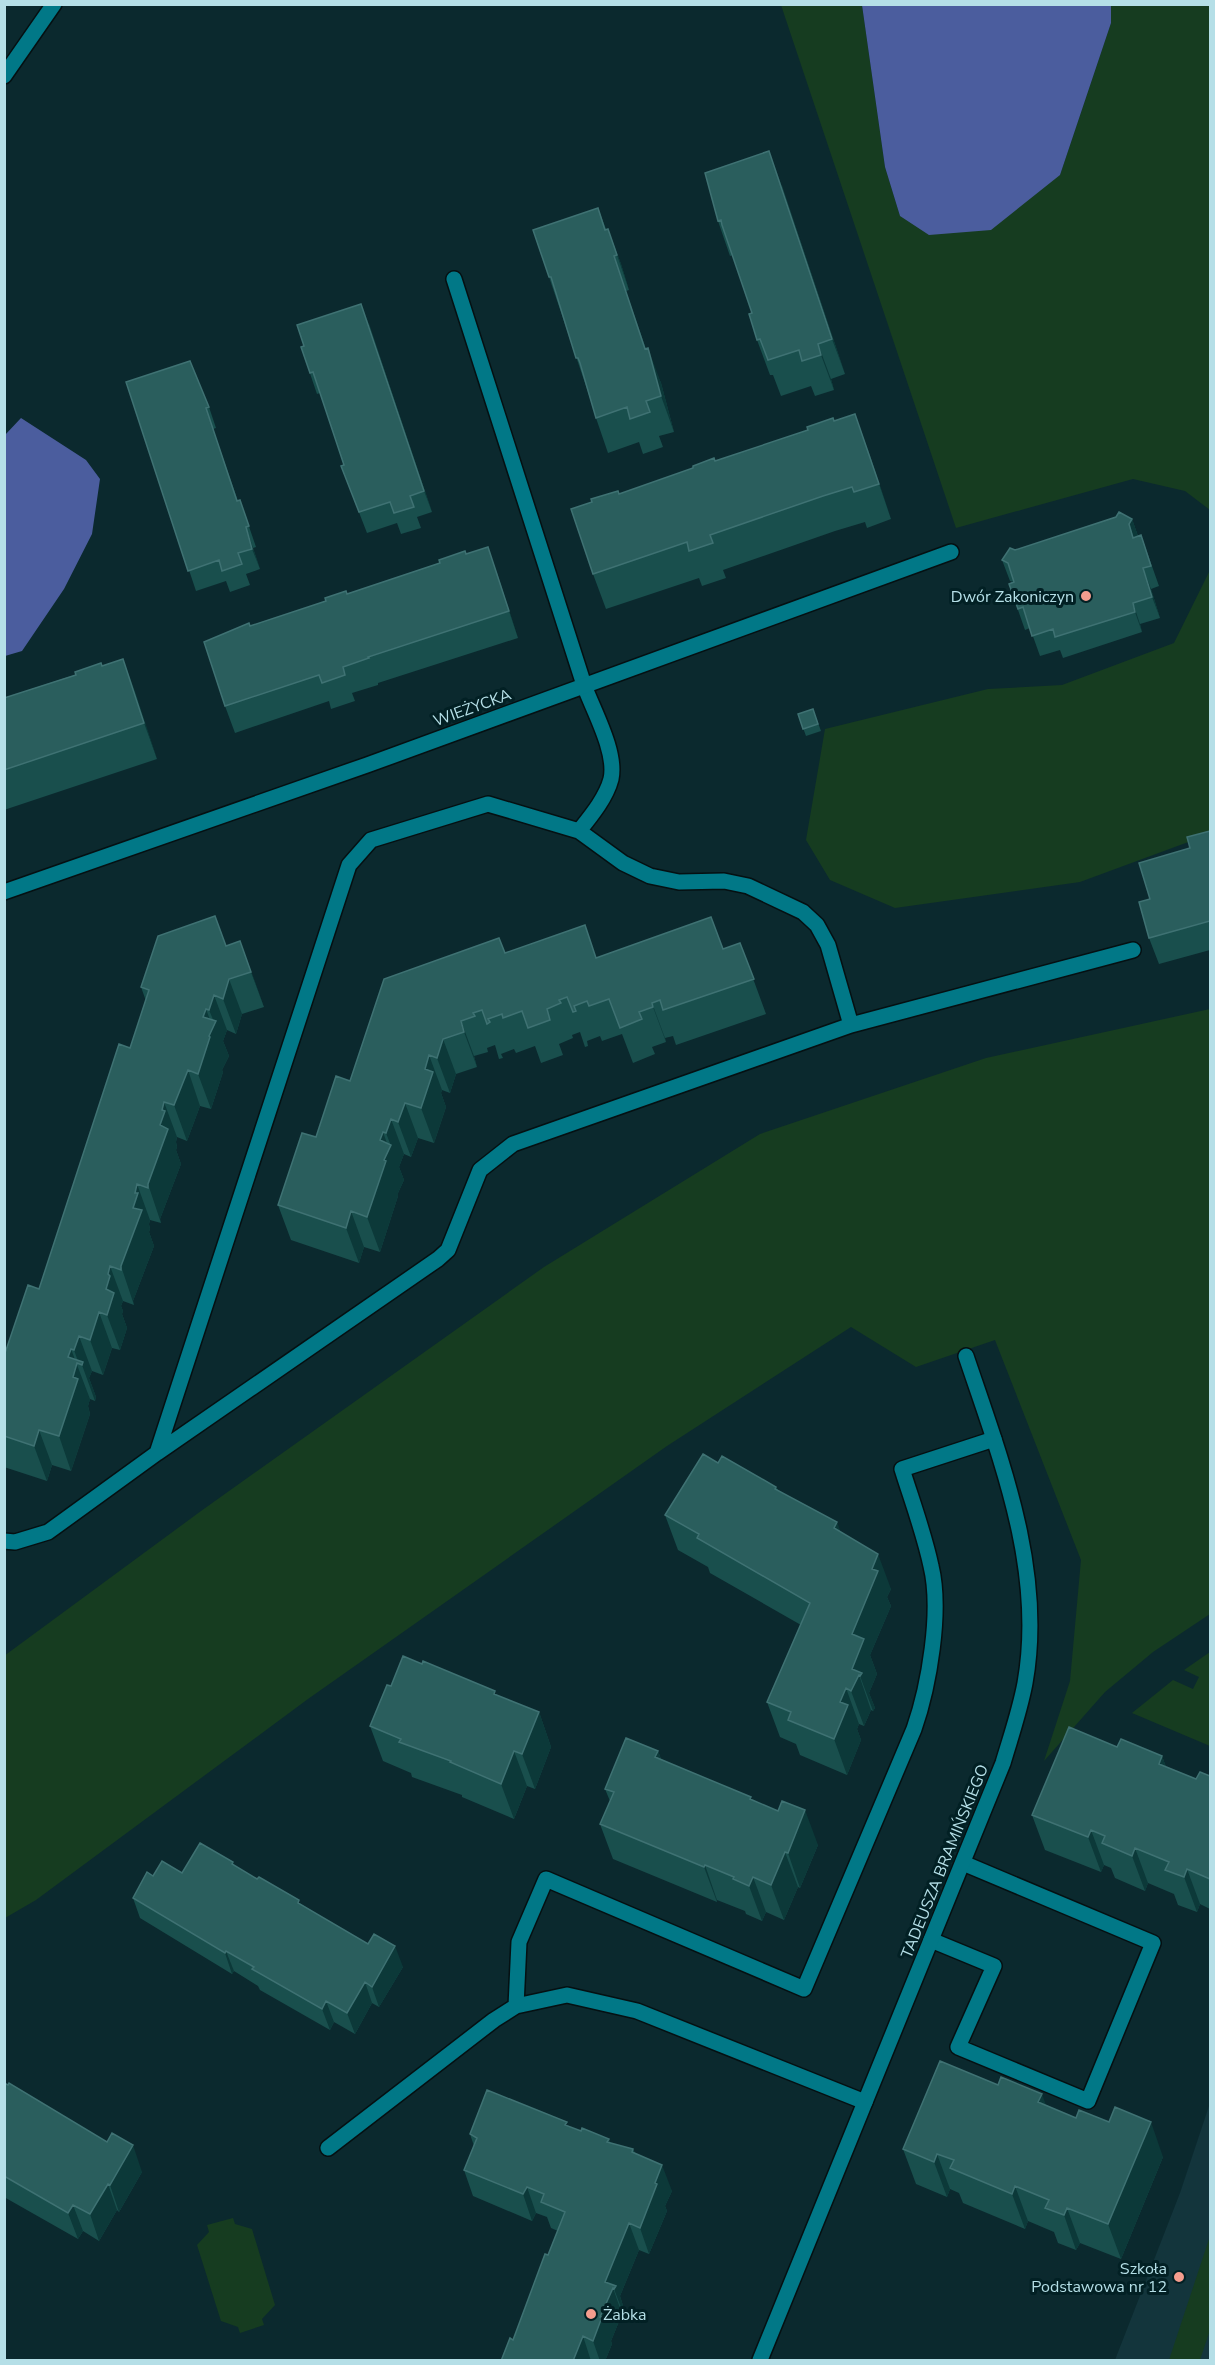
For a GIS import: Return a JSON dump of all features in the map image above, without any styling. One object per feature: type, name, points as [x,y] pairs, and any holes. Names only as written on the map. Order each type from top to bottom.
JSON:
[{"type":"street","points":[[4,76],[54,4]]},
{"type":"street","points":[[454,279],[584,685],[610,750],[611,778],[597,808],[579,831]]},
{"type":"street","name":"WIEŻYCKA","points":[[4,892],[367,765],[951,552]]},
{"type":"street","points":[[158,1453],[349,865],[371,840],[488,804],[579,831],[623,863],[650,876],[679,882],[724,881],[748,886],[803,912],[817,925],[831,958],[851,1025]]},
{"type":"street","points":[[4,1541],[15,1542],[48,1532],[438,1259],[448,1250],[480,1170],[513,1144],[851,1025],[1133,950]]},
{"type":"street","name":"TADEUSZA BRAMIŃSKIEGO","points":[[760,2361],[1003,1763],[1025,1681],[1029,1624],[1018,1518],[966,1356]]},
{"type":"street","points":[[516,2006],[519,1942],[546,1879],[804,1989],[914,1729],[922,1707],[928,1678],[933,1637],[932,1568],[902,1469],[994,1439]]},
{"type":"street","points":[[931,1940],[994,1966],[958,2047],[1088,2101],[1153,1943],[963,1863]]},
{"type":"street","points":[[328,2148],[484,2027],[516,2006],[567,1995],[637,2012],[865,2102]]},
{"type":"shaded area","name":"Szkoła Podstawowa nr 12","points":[[1210,2103],[1210,2360],[1115,2360],[1180,2193]]},
{"type":"green space","points":[[781,5],[862,5],[885,167],[900,216],[1060,175],[1111,23],[1111,5],[1210,5],[1210,510],[1185,491],[1133,479],[956,528]]},
{"type":"green space","points":[[1210,570],[1210,834],[1080,882],[895,908],[830,880],[806,840],[825,729],[988,689],[1062,685],[1174,643]]},
{"type":"green space","points":[[1210,1009],[1210,1614],[1153,1652],[1105,1692],[1044,1761],[1070,1681],[1081,1560],[995,1340],[916,1367],[851,1327],[667,1446],[308,1699],[36,1900],[5,1918],[4,1656],[201,1511],[544,1267],[760,1134],[986,1058]]},
{"type":"green space","points":[[1210,1652],[1210,1746],[1132,1713],[1173,1680],[1193,1689],[1199,1677],[1184,1670]]},
{"type":"green space","points":[[233,2218],[235,2224],[252,2229],[275,2305],[262,2319],[264,2325],[240,2333],[238,2327],[221,2321],[197,2245],[209,2232],[207,2225]]},
{"type":"green space","points":[[1210,2236],[1210,2330],[1200,2360],[1169,2360]]},
{"type":"water","points":[[862,5],[1111,5],[1111,23],[1060,175],[991,230],[929,235],[900,216],[885,167]]},
{"type":"water","points":[[21,418],[86,460],[100,479],[92,534],[64,589],[22,651],[5,656],[5,435]]},
{"type":"building","points":[[769,151],[832,339],[818,344],[821,355],[802,361],[799,350],[768,360],[760,339],[757,340],[749,314],[752,313],[721,220],[718,221],[705,173]]},
{"type":"building","points":[[598,208],[617,255],[614,256],[645,349],[648,348],[661,396],[646,401],[650,412],[630,419],[627,407],[596,418],[580,363],[576,358],[551,277],[549,277],[533,230]]},
{"type":"building","points":[[361,304],[424,491],[410,496],[414,507],[394,513],[390,502],[359,512],[341,466],[344,465],[313,372],[310,373],[301,347],[304,346],[297,325]]},
{"type":"building","points":[[190,361],[209,407],[206,408],[237,501],[240,500],[249,526],[246,527],[252,549],[238,553],[242,564],[222,571],[219,560],[188,571],[126,382]]},
{"type":"building","points":[[855,414],[879,484],[854,492],[852,487],[710,535],[713,543],[689,551],[687,542],[593,574],[571,509],[592,502],[591,499],[618,491],[619,494],[693,468],[693,466],[714,458],[715,461],[808,430],[807,427],[833,418],[834,421]]},
{"type":"building","name":"Dwór Zakoniczyn","points":[[1119,512],[1132,519],[1129,524],[1133,538],[1141,535],[1151,566],[1143,568],[1152,597],[1133,603],[1135,612],[1055,637],[1053,629],[1032,636],[1023,607],[1018,609],[1009,584],[1014,582],[1008,563],[1002,560],[1010,548],[1015,550],[1116,517]]},
{"type":"building","points":[[488,547],[509,611],[368,657],[343,667],[345,675],[322,683],[319,675],[225,706],[204,642],[249,623],[250,626],[326,601],[325,598],[346,591],[347,594],[440,563],[439,560],[465,551],[466,554]]},
{"type":"building","points":[[123,659],[144,723],[4,770],[4,698],[76,675],[75,672],[101,663],[102,666]]},
{"type":"building","points":[[813,709],[818,724],[803,729],[798,714]]},
{"type":"building","points":[[1210,831],[1210,921],[1149,938],[1139,902],[1150,899],[1139,863],[1190,848],[1187,837]]},
{"type":"building","points":[[215,916],[226,946],[240,941],[251,972],[229,979],[223,999],[214,995],[209,1010],[206,1009],[203,1017],[216,1021],[209,1036],[198,1074],[188,1070],[174,1105],[164,1102],[162,1110],[165,1111],[160,1125],[168,1129],[148,1188],[137,1184],[135,1193],[138,1193],[133,1208],[142,1210],[121,1270],[110,1266],[106,1289],[114,1293],[107,1315],[99,1312],[90,1340],[79,1336],[74,1350],[71,1349],[68,1357],[83,1362],[82,1365],[77,1363],[73,1377],[78,1379],[59,1436],[39,1430],[34,1446],[4,1436],[4,1356],[28,1285],[39,1289],[119,1044],[130,1048],[149,990],[141,987],[158,936]]},
{"type":"building","points":[[711,917],[723,949],[740,943],[754,979],[663,1010],[660,1000],[652,1003],[653,1007],[639,1012],[642,1019],[620,1028],[609,999],[589,1006],[587,1001],[574,1006],[576,1011],[573,1012],[567,997],[559,1000],[561,1003],[547,1009],[550,1020],[528,1028],[522,1011],[503,1018],[502,1014],[488,1019],[490,1022],[487,1024],[482,1010],[473,1013],[475,1016],[461,1021],[464,1032],[443,1039],[437,1058],[429,1055],[425,1069],[433,1072],[421,1108],[405,1103],[398,1122],[391,1119],[386,1133],[383,1132],[380,1140],[391,1145],[384,1160],[386,1161],[367,1217],[351,1211],[346,1228],[278,1205],[302,1133],[316,1137],[336,1076],[350,1081],[384,979],[499,938],[505,953],[585,925],[596,958]]},
{"type":"building","points":[[703,1454],[718,1463],[722,1456],[776,1487],[775,1489],[837,1522],[834,1528],[878,1554],[872,1569],[878,1571],[852,1634],[864,1639],[852,1669],[862,1673],[851,1691],[846,1688],[840,1702],[848,1705],[834,1739],[788,1720],[791,1712],[767,1702],[810,1603],[697,1538],[699,1534],[665,1515]]},
{"type":"building","points":[[403,1656],[422,1664],[423,1661],[539,1712],[522,1754],[514,1751],[501,1784],[451,1761],[399,1742],[401,1739],[370,1726],[387,1685],[391,1686]]},
{"type":"building","points":[[1069,1727],[1117,1747],[1121,1739],[1162,1756],[1159,1764],[1196,1779],[1200,1772],[1210,1776],[1210,1879],[1187,1869],[1184,1877],[1165,1870],[1169,1862],[1135,1848],[1132,1856],[1102,1843],[1105,1836],[1091,1830],[1088,1837],[1032,1815]]},
{"type":"building","points":[[626,1738],[658,1751],[655,1757],[751,1797],[750,1799],[778,1811],[782,1801],[805,1810],[788,1853],[785,1852],[771,1885],[753,1877],[749,1886],[733,1879],[734,1877],[600,1824],[614,1792],[605,1789]]},
{"type":"building","points":[[200,1843],[257,1879],[259,1877],[299,1900],[298,1903],[368,1944],[374,1934],[395,1946],[372,1987],[365,1982],[347,2013],[326,2001],[322,2009],[133,1898],[147,1872],[153,1876],[162,1861],[182,1873]]},
{"type":"building","points":[[940,2061],[998,2085],[1001,2077],[1042,2094],[1038,2102],[1076,2118],[1079,2110],[1109,2122],[1115,2107],[1151,2122],[1108,2224],[1067,2208],[1064,2215],[1045,2208],[1049,2200],[1015,2186],[1012,2194],[950,2168],[954,2160],[937,2154],[934,2162],[903,2149]]},
{"type":"building","points":[[4,2083],[8,2085],[9,2083],[107,2142],[112,2133],[133,2145],[90,2214],[73,2205],[68,2213],[4,2176]]},
{"type":"building","points":[[487,2090],[567,2122],[565,2125],[581,2131],[582,2128],[609,2139],[607,2142],[633,2149],[632,2152],[662,2165],[640,2228],[629,2223],[605,2282],[616,2286],[600,2317],[602,2317],[593,2341],[583,2336],[573,2361],[501,2361],[510,2338],[513,2340],[545,2254],[548,2255],[565,2212],[541,2202],[544,2194],[527,2187],[523,2194],[464,2170],[477,2138],[470,2134]]},
{"type":"place","name":"Dwór Zakoniczyn","points":[[1086,596]]},
{"type":"place","name":"Szkoła Podstawowa nr 12","points":[[1179,2277]]},
{"type":"place","name":"Żabka","points":[[591,2314]]}]
